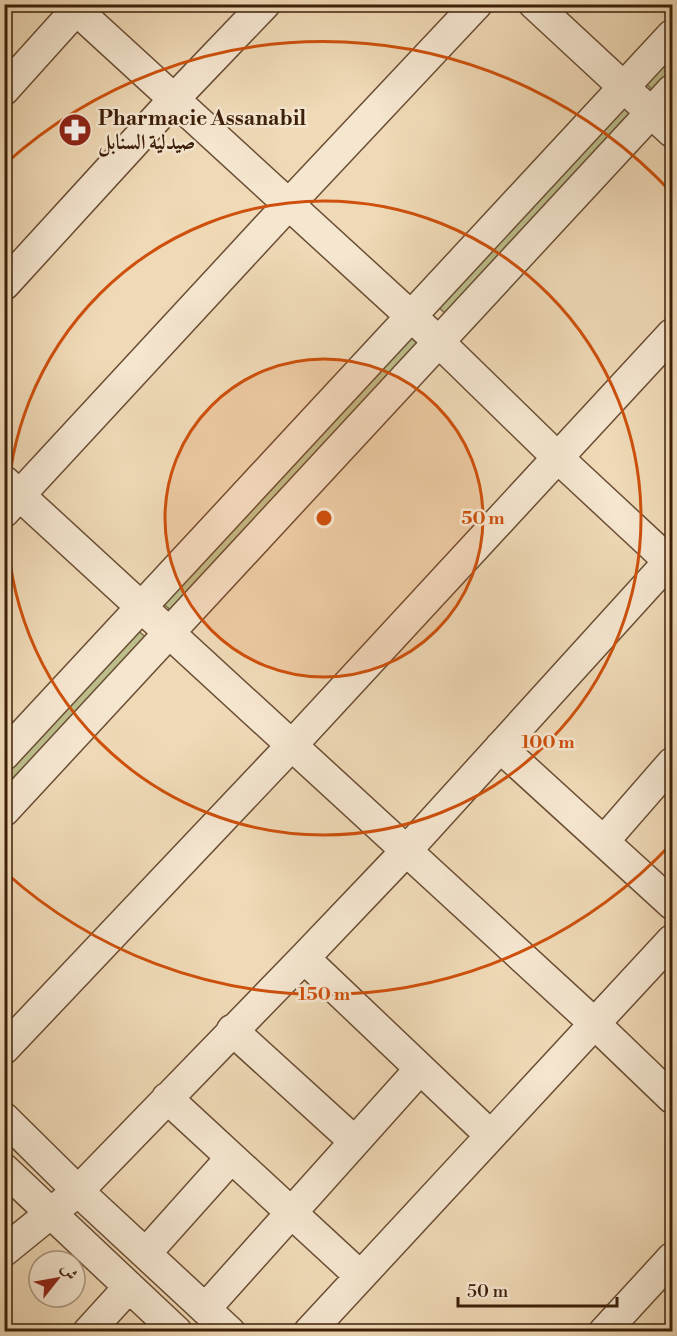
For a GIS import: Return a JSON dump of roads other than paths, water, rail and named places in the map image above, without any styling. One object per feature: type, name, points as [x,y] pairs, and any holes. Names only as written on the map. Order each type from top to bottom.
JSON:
[{"type":"street","points":[[477,4],[10,496],[141,606],[595,1024],[672,1098]]},
{"type":"street","points":[[534,4],[662,122]]},
{"type":"street","points":[[4,90],[73,7],[439,342],[557,457],[672,561],[304,958],[78,1191],[4,1251]]},
{"type":"street","points":[[5,284],[258,7]]},
{"type":"street","points":[[4,756],[672,35]]},
{"type":"street","points":[[4,811],[439,342],[662,122],[672,90]]},
{"type":"street","points":[[4,1049],[292,745],[672,334]]},
{"type":"street","points":[[500,747],[672,904]]},
{"type":"street","points":[[604,841],[672,763]]},
{"type":"street","points":[[309,1332],[672,940]]},
{"type":"street","points":[[304,958],[490,1135]]},
{"type":"street","points":[[232,1030],[354,1141]]},
{"type":"street","points":[[205,1309],[420,1069]]},
{"type":"street","points":[[167,1098],[360,1276]]},
{"type":"street","points":[[4,1118],[78,1191],[230,1332]]},
{"type":"street","points":[[146,1253],[231,1158]]},
{"type":"street","points":[[4,1169],[177,1332]]},
{"type":"street","points":[[604,1332],[672,1258]]},
{"type":"street","points":[[88,1332],[129,1287]]},
{"type":"place","name":"Pharmacie Assanabil صيدلية السنابل","points":[[75,130]]}]
